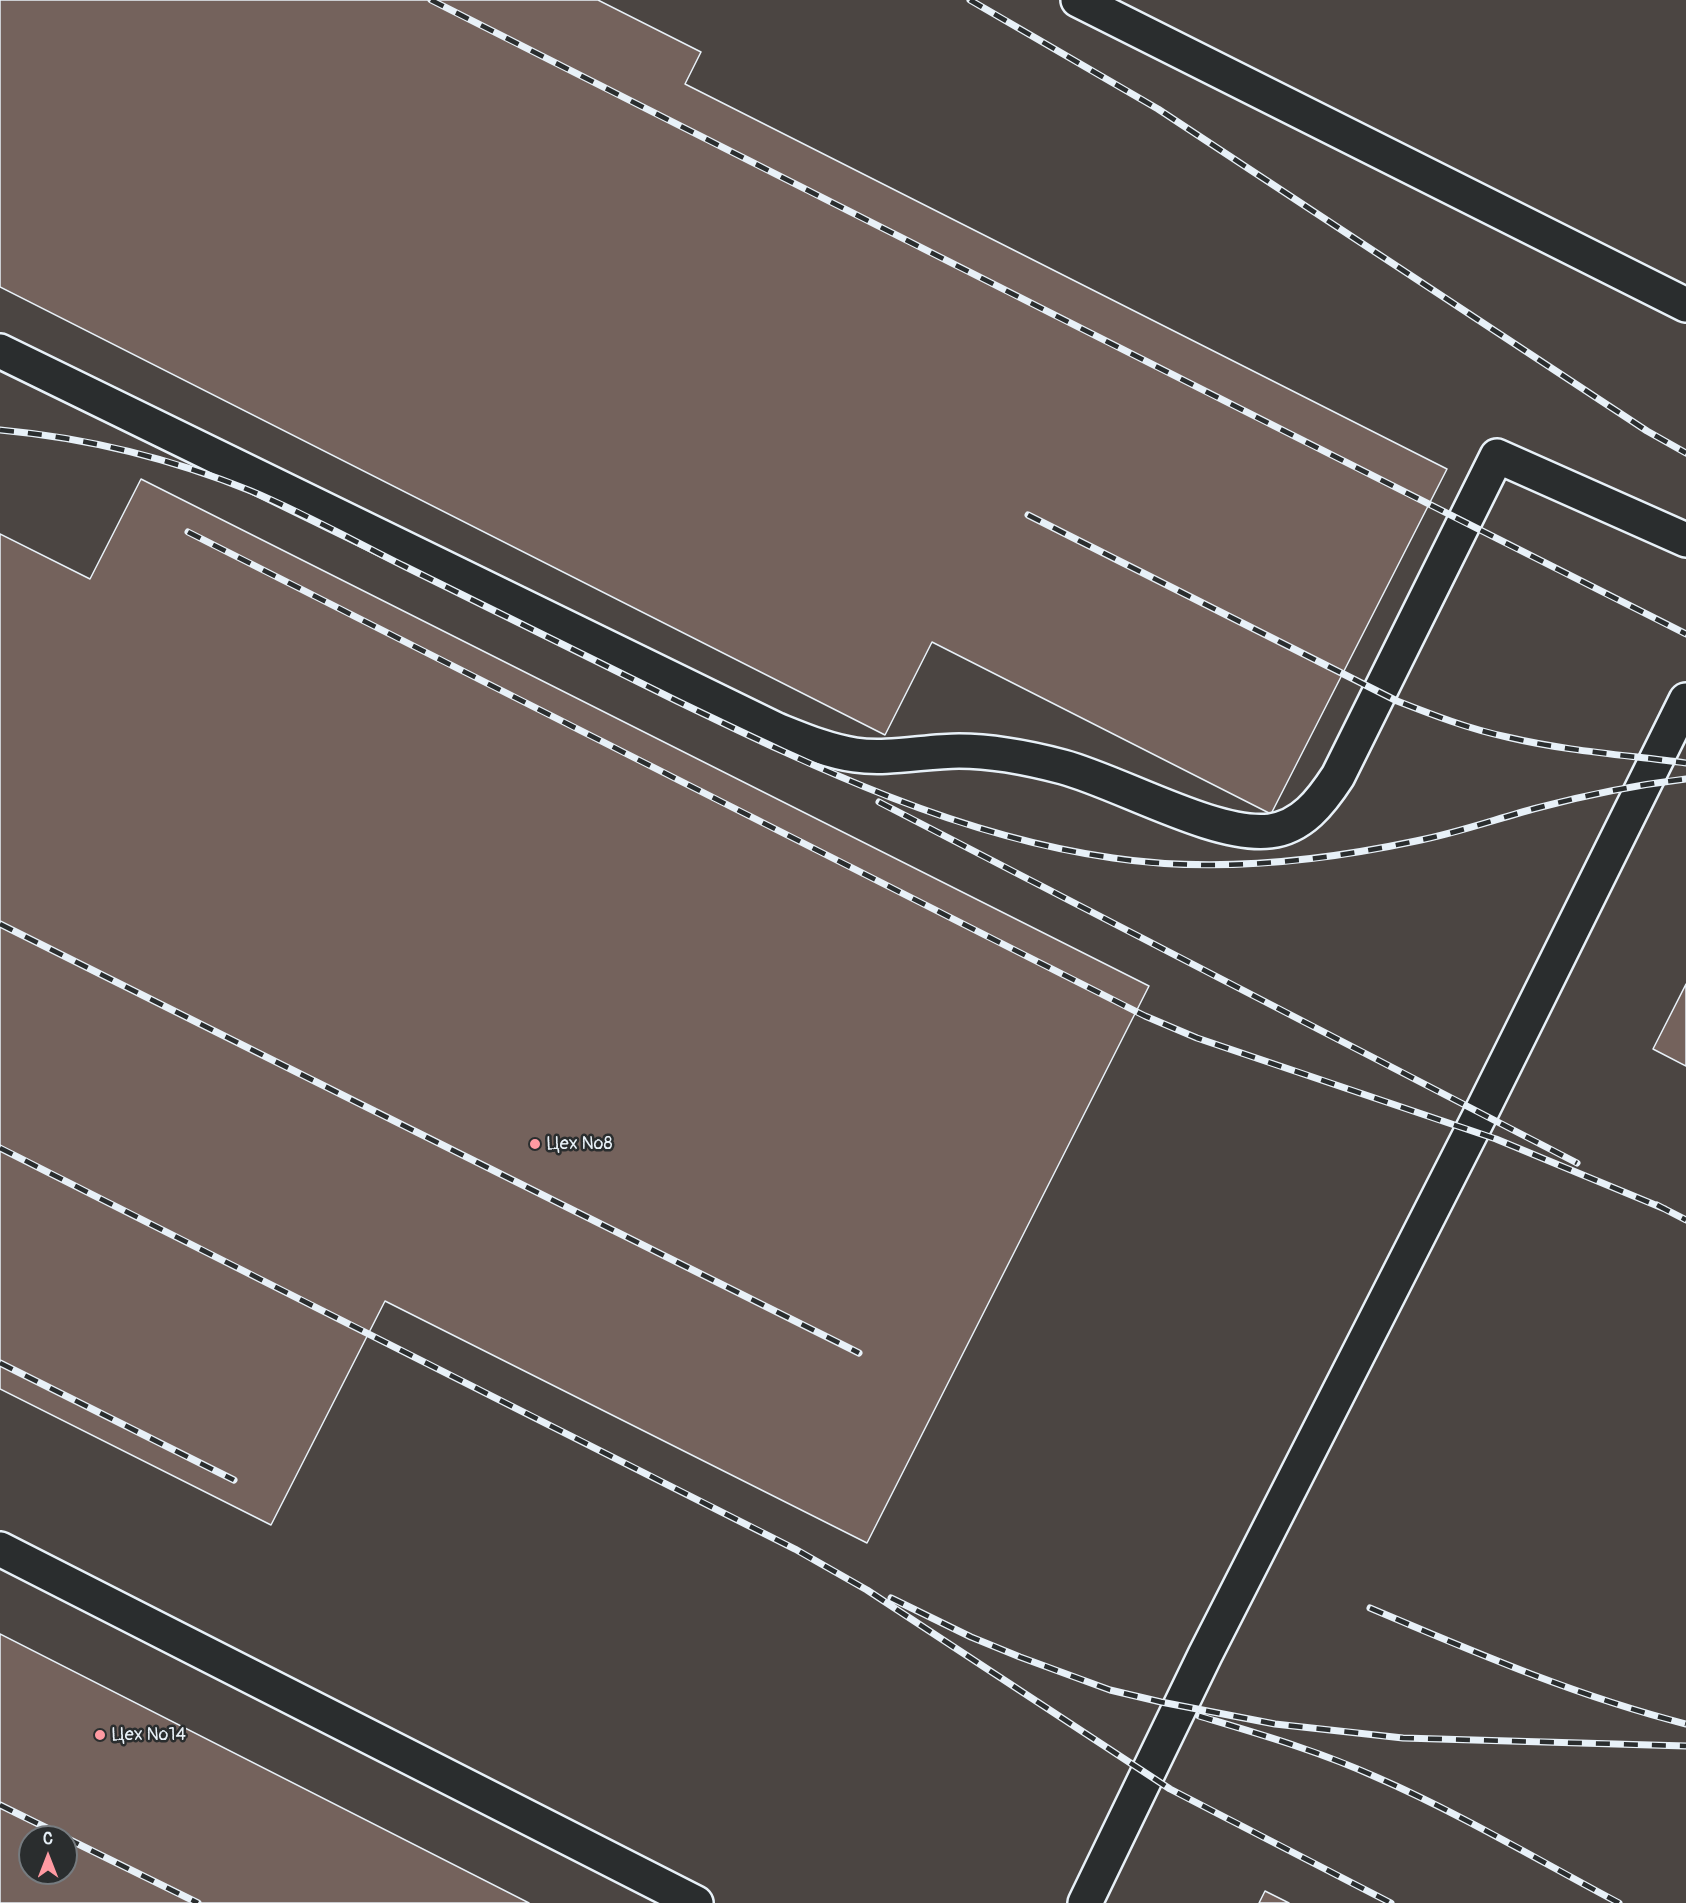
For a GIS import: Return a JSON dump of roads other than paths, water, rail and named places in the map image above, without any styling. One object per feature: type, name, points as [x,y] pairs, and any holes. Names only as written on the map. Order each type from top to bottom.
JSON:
[{"type":"street","points":[[1078,0],[1686,305]]},
{"type":"street","points":[[0,351],[795,737],[856,755],[961,751],[1011,755],[1093,777],[1209,822],[1242,831],[1271,831],[1300,821],[1321,802],[1338,776],[1497,456],[1686,540]]},
{"type":"street","points":[[1085,1903],[1205,1655],[1491,1092],[1686,700]]},
{"type":"street","points":[[0,1549],[696,1903]]},
{"type":"railway","points":[[431,0],[1686,634]]},
{"type":"railway","points":[[970,0],[1158,109],[1647,431],[1686,453]]},
{"type":"railway","points":[[0,430],[65,438],[128,451],[221,479],[309,518],[677,701],[836,775],[944,817],[1055,848],[1113,858],[1189,865],[1303,860],[1416,841],[1574,799],[1630,787],[1686,779]]},
{"type":"railway","points":[[1028,515],[1397,701],[1479,730],[1529,742],[1686,763]]},
{"type":"railway","points":[[188,532],[1145,1016],[1197,1038],[1496,1139],[1665,1209]]},
{"type":"railway","points":[[879,802],[1577,1163]]},
{"type":"railway","points":[[0,924],[859,1353]]},
{"type":"railway","points":[[0,1148],[795,1549],[867,1590],[1170,1789],[1391,1903]]},
{"type":"railway","points":[[1657,1205],[1686,1220]]},
{"type":"railway","points":[[0,1363],[234,1480]]},
{"type":"railway","points":[[891,1598],[971,1637],[1110,1690],[1275,1724],[1403,1738],[1686,1746]]},
{"type":"railway","points":[[1370,1608],[1565,1687],[1686,1724]]},
{"type":"railway","points":[[1199,1716],[1311,1751],[1376,1777],[1468,1821],[1619,1903]]},
{"type":"railway","points":[[0,1805],[41,1825]]},
{"type":"railway","points":[[78,1844],[198,1903]]},
{"type":"place","name":"Цех №8","points":[[535,1144]]},
{"type":"place","name":"Цех №14","points":[[100,1735]]}]
